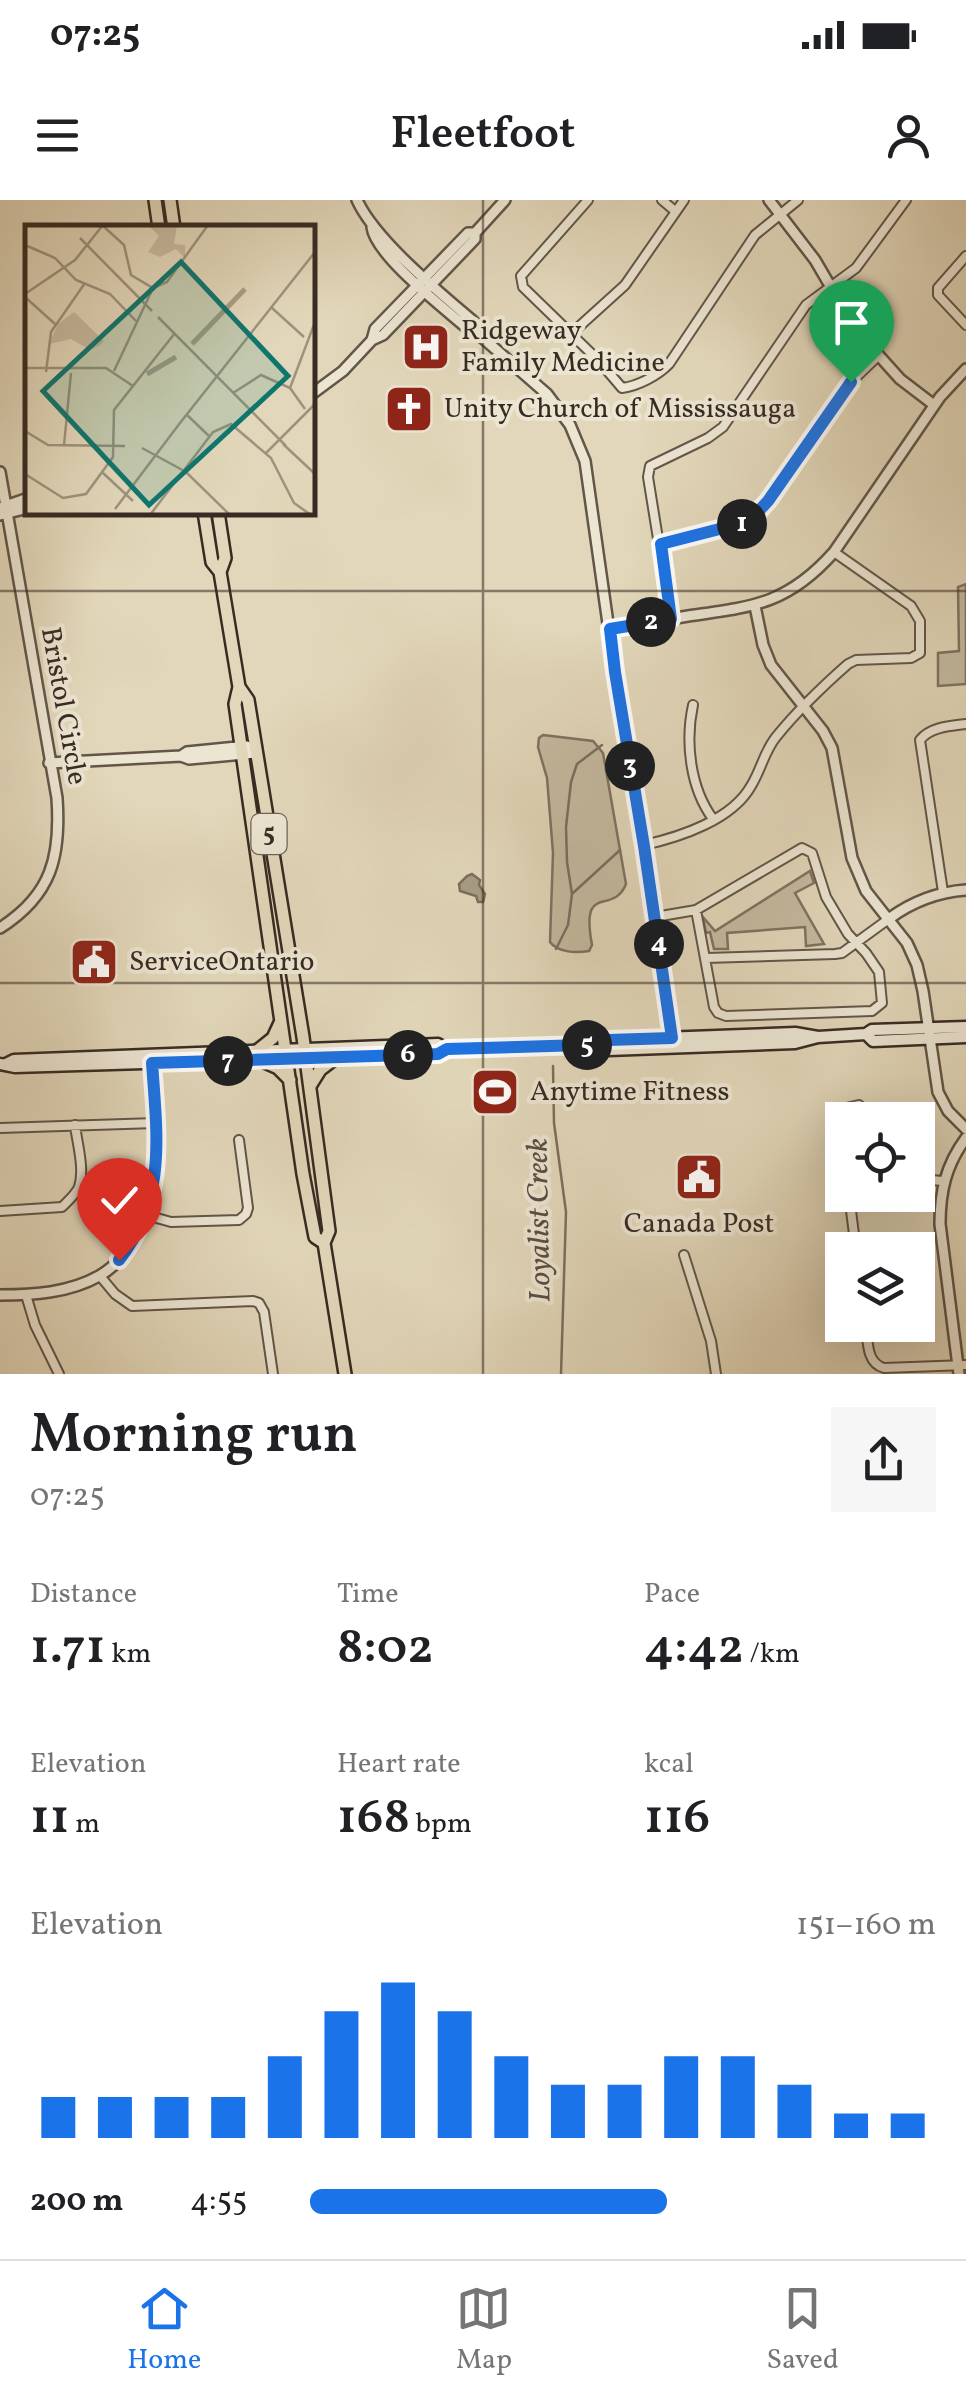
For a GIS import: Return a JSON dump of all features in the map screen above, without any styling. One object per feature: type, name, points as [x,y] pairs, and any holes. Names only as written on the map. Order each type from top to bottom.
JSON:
[{"type":"main road","points":[[155,200],[159,225]]},
{"type":"main road","points":[[170,200],[174,225]]},
{"type":"main road","name":"5","points":[[204,515],[212,562],[220,572],[240,687],[234,704],[248,750],[305,1053]]},
{"type":"main road","name":"5","points":[[218,515],[225,558],[220,572]]},
{"type":"main road","name":"5","points":[[248,750],[286,1054]]},
{"type":"main road","points":[[259,1055],[282,1019]]},
{"type":"main road","points":[[930,1033],[966,1027]]},
{"type":"main road","points":[[305,1053],[337,1057],[600,1044],[608,1050],[673,1043],[795,1044],[872,1030],[966,1037]]},
{"type":"main road","points":[[3,1064],[15,1067],[438,1044],[447,1049]]},
{"type":"main road","points":[[305,1053],[329,1231],[324,1243],[345,1374]]},
{"type":"main road","points":[[286,1054],[315,1237],[324,1243]]},
{"type":"main road","points":[[259,1055],[290,1080]]},
{"type":"main road","points":[[310,1086],[320,1070],[337,1057]]},
{"type":"street","points":[[357,200],[372,227],[468,330],[478,333],[547,394],[580,445],[586,464],[673,1043]]},
{"type":"street","points":[[315,392],[343,371],[372,340],[383,335],[425,284],[475,239],[474,233],[505,200]]},
{"type":"street","points":[[588,200],[520,276],[523,287],[622,388],[657,374],[669,364],[755,236],[798,200]]},
{"type":"street","points":[[662,200],[675,211]]},
{"type":"street","points":[[572,333],[625,284],[684,200]]},
{"type":"street","points":[[769,200],[811,254],[852,324],[900,379],[934,405]]},
{"type":"street","points":[[671,619],[648,476],[650,466],[723,427],[802,310],[856,268],[906,200]]},
{"type":"street","points":[[966,256],[938,288],[938,295],[966,326]]},
{"type":"street","points":[[661,544],[743,523],[756,514],[851,382],[879,355]]},
{"type":"street","points":[[610,629],[755,606],[802,583],[834,552],[934,405],[966,369]]},
{"type":"street","name":"Bristol Circle","points":[[0,472],[3,511],[60,828],[45,882],[31,902],[0,928]]},
{"type":"street","points":[[644,846],[678,838],[736,806],[775,738],[851,662],[911,658],[920,652],[920,621],[912,606],[834,552]]},
{"type":"street","points":[[755,606],[772,666],[832,748],[852,858],[866,891],[890,918],[917,966],[940,1097],[966,1129]]},
{"type":"street","points":[[693,705],[688,728],[696,789],[712,819]]},
{"type":"street","points":[[943,892],[920,740],[938,728],[966,724]]},
{"type":"street","points":[[50,763],[248,750]]},
{"type":"street","points":[[655,917],[696,910],[805,848],[812,852],[826,897],[848,934],[878,972],[882,1003],[872,1011],[718,1014],[696,910]]},
{"type":"street","points":[[706,958],[835,954],[902,910],[943,892],[966,890]]},
{"type":"street","points":[[0,1295],[67,1290],[100,1276],[129,1248],[146,1215],[155,1182],[152,1058]]},
{"type":"street","points":[[0,1128],[156,1122]]},
{"type":"street","points":[[0,1211],[62,1207],[71,1198],[78,1188],[80,1174],[75,1126]]},
{"type":"street","points":[[868,1342],[876,1366],[961,1368],[940,1224],[943,1181],[966,1138]]},
{"type":"street","points":[[146,1215],[171,1222],[242,1218],[248,1208],[239,1140]]},
{"type":"street","points":[[935,1180],[943,1181]]},
{"type":"street","points":[[684,1255],[711,1341],[716,1374]]},
{"type":"street","points":[[100,1276],[132,1306],[259,1303],[264,1312],[274,1374]]},
{"type":"street","points":[[26,1295],[35,1325],[59,1374]]},
{"type":"shaded area","points":[[966,584],[966,684],[938,686],[938,653],[959,651],[958,587]]},
{"type":"shaded area","points":[[543,735],[593,741],[603,753],[626,884],[614,898],[600,902],[590,913],[589,951],[563,950],[550,942],[553,853],[547,778],[538,747]]},
{"type":"shaded area","points":[[810,871],[814,883],[795,893],[824,944],[806,946],[805,927],[727,933],[728,949],[714,949],[703,917],[715,931]]},
{"type":"shaded area","points":[[472,874],[480,880],[485,894],[483,902],[460,891],[459,884]]},
{"type":"waterway","points":[[556,949],[568,925],[572,894],[566,827],[571,782],[577,764],[602,745]]},
{"type":"waterway","points":[[573,893],[620,850]]},
{"type":"waterway","name":"Loyalist Creek","points":[[553,1066],[554,1123],[566,1212],[561,1374]]},
{"type":"place","name":"Ridgeway Family Medicine","points":[[426,347]]},
{"type":"place","name":"Unity Church of Mississauga","points":[[409,409]]},
{"type":"place","name":"ServiceOntario","points":[[94,962]]},
{"type":"place","name":"Anytime Fitness","points":[[495,1092]]},
{"type":"place","name":"Canada Post","points":[[699,1177]]},
{"type":"route","points":[[119,1260],[138,1233],[155,1182],[152,1063],[438,1054],[447,1049],[672,1038],[610,629],[671,619],[661,544],[743,523],[756,514],[851,382]]}]
